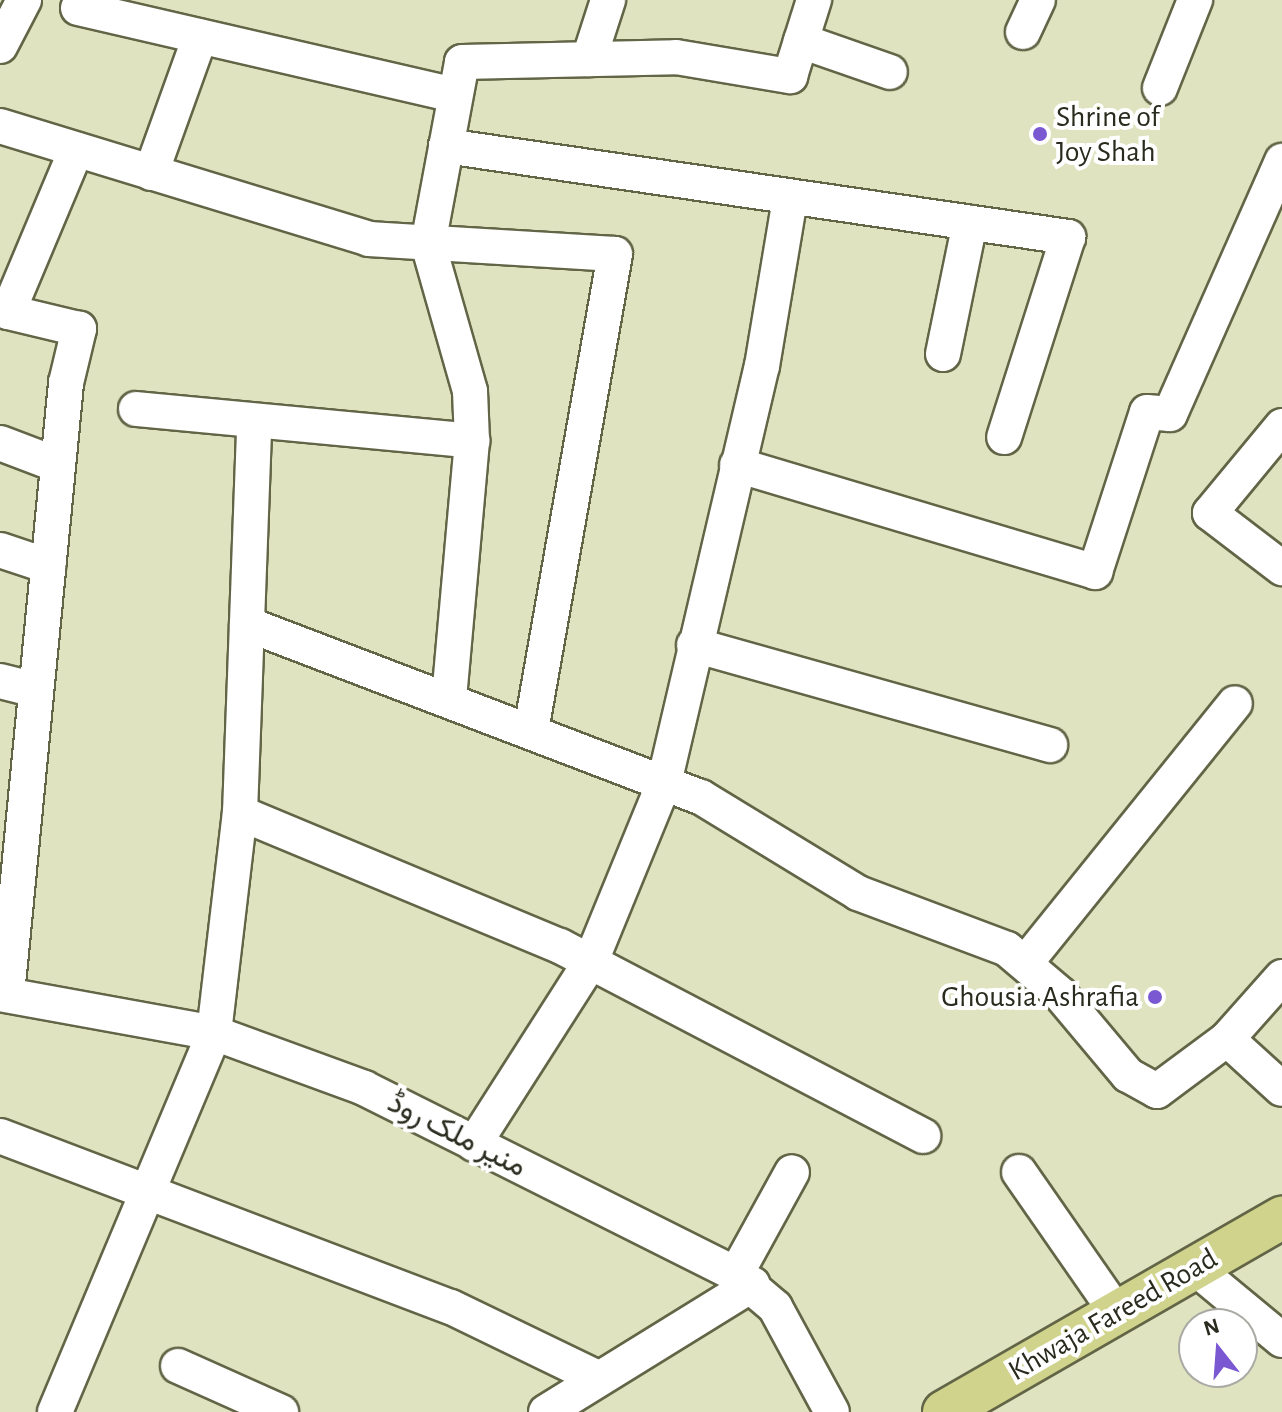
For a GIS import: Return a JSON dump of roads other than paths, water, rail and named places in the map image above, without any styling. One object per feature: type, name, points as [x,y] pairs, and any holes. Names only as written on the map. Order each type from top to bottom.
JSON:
[{"type":"main road","name":"Khwaja Fareed Road","points":[[944,1412],[1282,1218]]},
{"type":"street","points":[[0,46],[24,0]]},
{"type":"street","points":[[589,59],[608,0]]},
{"type":"street","points":[[449,699],[472,441],[470,391],[428,244],[462,62],[676,57],[790,76],[814,0]]},
{"type":"street","points":[[1023,32],[1038,0]]},
{"type":"street","points":[[1160,88],[1195,0]]},
{"type":"street","points":[[78,8],[454,95]]},
{"type":"street","points":[[151,173],[200,37]]},
{"type":"street","points":[[801,41],[890,72]]},
{"type":"street","points":[[0,126],[369,239],[615,254],[531,731]]},
{"type":"street","points":[[446,146],[790,199],[1068,237],[1004,437]]},
{"type":"street","points":[[4,994],[10,857],[36,690],[58,465],[79,329],[8,312],[76,150]]},
{"type":"street","points":[[737,465],[1095,572],[1147,412],[1170,414],[1282,161]]},
{"type":"street","points":[[474,1144],[591,961],[664,783],[737,465],[790,199]]},
{"type":"street","points":[[943,354],[970,223]]},
{"type":"street","points":[[136,409],[472,441]]},
{"type":"street","points":[[55,1412],[214,1033],[240,813],[254,422]]},
{"type":"street","points":[[1282,426],[1210,513],[1282,568]]},
{"type":"street","points":[[0,443],[58,465]]},
{"type":"street","points":[[0,550],[48,566]]},
{"type":"street","points":[[247,624],[664,783],[858,893],[1027,961],[1128,1075],[1157,1091],[1227,1039],[1282,977]]},
{"type":"street","points":[[694,645],[1050,745]]},
{"type":"street","points":[[0,681],[36,690]]},
{"type":"street","points":[[1027,961],[1235,703]]},
{"type":"street","points":[[240,813],[591,961],[923,1136]]},
{"type":"street","name":"منیر ملک روڈ","points":[[4,994],[214,1033],[364,1088],[745,1279],[775,1307],[832,1412]]},
{"type":"street","points":[[1227,1039],[1282,1089]]},
{"type":"street","points":[[0,1136],[149,1188],[451,1307],[596,1377]]},
{"type":"street","points":[[546,1412],[745,1279],[792,1172]]},
{"type":"street","points":[[1019,1172],[1117,1313]]},
{"type":"street","points":[[1195,1268],[1282,1340]]},
{"type":"street","points":[[178,1366],[281,1412]]},
{"type":"place","name":"Shrine of Joy Shah","points":[[1040,134]]},
{"type":"place","name":"Ghousia Ashrafia","points":[[1155,997]]}]
